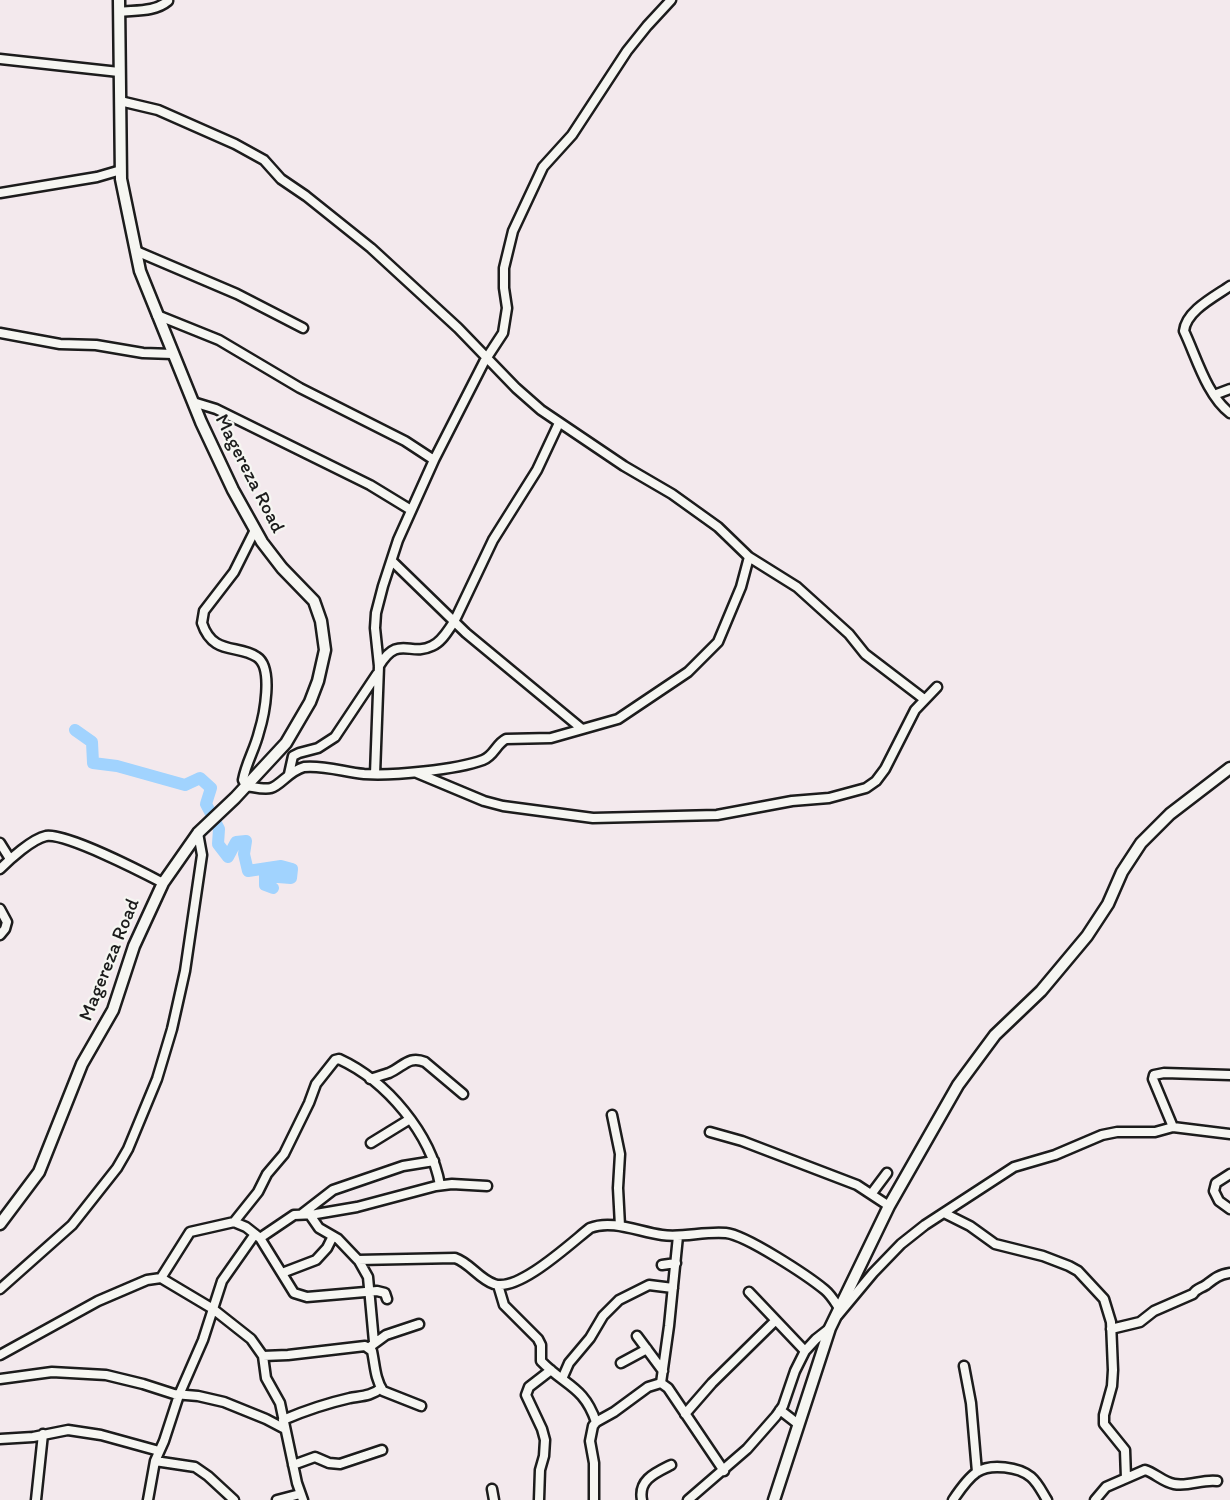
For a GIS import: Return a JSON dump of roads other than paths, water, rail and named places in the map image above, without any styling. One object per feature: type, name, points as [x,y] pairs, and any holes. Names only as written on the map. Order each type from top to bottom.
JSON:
[{"type":"street","name":"Magereza Road","points":[[0,1224],[39,1172],[82,1064],[113,1010],[134,946],[163,883],[198,833],[275,757],[293,732],[315,691],[325,650],[321,621],[314,601],[282,568],[255,530],[233,490],[193,402],[140,271],[121,170],[119,0]]},
{"type":"street","points":[[375,774],[379,669],[375,628],[376,613],[411,510],[434,460],[503,333],[507,308],[504,268],[511,236],[546,162],[575,131],[627,51],[671,0]]},
{"type":"street","points":[[119,12],[150,9],[168,1]]},
{"type":"street","points":[[0,59],[119,72]]},
{"type":"street","points":[[120,101],[158,110],[235,144],[264,160],[281,179],[348,228],[371,248],[458,328],[533,404],[558,423],[672,494],[723,531],[748,558],[797,587],[849,634],[871,660],[924,699]]},
{"type":"street","points":[[0,193],[97,177],[121,170]]},
{"type":"street","points":[[136,251],[237,294],[303,328]]},
{"type":"street","points":[[1230,286],[1189,316],[1184,331],[1214,395],[1230,412]]},
{"type":"street","points":[[157,315],[219,340],[300,388],[405,441],[434,460]]},
{"type":"street","points":[[0,333],[60,344],[96,345],[143,353],[173,354]]},
{"type":"street","points":[[1214,395],[1230,389]]},
{"type":"street","points":[[193,402],[216,409],[370,485],[411,510]]},
{"type":"street","points":[[289,774],[293,756],[318,748],[335,737],[386,655],[395,649],[435,645],[454,622],[494,540],[537,470],[558,423]]},
{"type":"street","points":[[255,530],[234,572],[204,611],[202,620],[203,627],[215,642],[226,649],[258,658],[262,663],[267,682],[260,731],[243,782],[246,786],[272,788],[298,768],[309,766],[375,774],[414,772],[480,761],[491,756],[502,741],[510,738],[551,738],[626,715],[688,672],[718,642],[741,587],[748,558]]},
{"type":"street","points":[[392,561],[454,622],[582,729]]},
{"type":"street","points":[[414,772],[484,801],[503,806],[592,818],[717,815],[792,801],[829,798],[870,786],[885,769],[915,710],[937,687]]},
{"type":"street","points":[[774,1500],[839,1308],[889,1206],[964,1077],[995,1035],[1041,991],[1088,936],[1108,904],[1122,872],[1141,843],[1170,814],[1230,768]]},
{"type":"street","points":[[0,1289],[72,1225],[104,1185],[128,1149],[157,1079],[172,1029],[185,971],[195,889],[202,855],[198,833]]},
{"type":"street","points":[[0,869],[40,838],[54,837],[76,843],[133,867],[163,883]]},
{"type":"street","points":[[0,843],[10,859]]},
{"type":"street","points":[[0,909],[7,922],[0,935]]},
{"type":"street","points":[[234,1222],[258,1192],[267,1174],[284,1154],[316,1084],[335,1060],[339,1059],[370,1079],[410,1119],[434,1161],[440,1185]]},
{"type":"street","points":[[370,1079],[390,1073],[407,1061],[417,1059],[425,1062],[463,1094]]},
{"type":"street","points":[[1173,1127],[1153,1079],[1154,1074],[1230,1075]]},
{"type":"street","points":[[612,1115],[620,1154],[620,1226]]},
{"type":"street","points":[[371,1143],[410,1119]]},
{"type":"street","points":[[693,1498],[756,1439],[780,1410],[795,1371],[806,1351],[896,1249],[1003,1173],[1023,1163],[1055,1155],[1109,1133],[1155,1132],[1173,1127],[1230,1134]]},
{"type":"street","points":[[710,1132],[856,1185],[872,1193],[889,1206]]},
{"type":"street","points":[[306,1215],[328,1192],[408,1165],[434,1161]]},
{"type":"street","points":[[872,1193],[887,1173]]},
{"type":"street","points":[[1230,1174],[1216,1184],[1214,1191],[1219,1201],[1230,1209]]},
{"type":"street","points":[[148,1500],[155,1461],[179,1395],[203,1340],[222,1281],[257,1236],[287,1219],[357,1207],[440,1185],[488,1186]]},
{"type":"street","points":[[944,1213],[970,1226],[995,1244],[1043,1256],[1069,1266],[1078,1271],[1106,1301],[1111,1329],[1113,1386],[1104,1422],[1107,1430],[1125,1450],[1126,1478]]},
{"type":"street","points":[[306,1215],[319,1228],[333,1236],[359,1261],[368,1275],[372,1351],[381,1388],[387,1393],[421,1406]]},
{"type":"street","points":[[161,1278],[190,1232],[234,1222],[246,1227],[257,1236],[291,1289],[299,1295],[317,1296],[369,1291],[383,1292],[387,1299]]},
{"type":"street","points":[[359,1261],[455,1258],[492,1284],[498,1285],[513,1282],[547,1263],[590,1228],[603,1225],[678,1236],[725,1233],[744,1239],[812,1280],[827,1292],[839,1308]]},
{"type":"street","points":[[282,1273],[316,1260],[327,1248],[333,1236]]},
{"type":"street","points":[[661,1383],[678,1236]]},
{"type":"street","points":[[662,1265],[676,1263]]},
{"type":"street","points":[[1111,1329],[1140,1322],[1154,1311],[1193,1294],[1196,1289],[1217,1276],[1230,1273]]},
{"type":"street","points":[[0,1355],[98,1301],[147,1280],[161,1278],[213,1309],[251,1339],[263,1356],[264,1373],[280,1403],[302,1497],[277,1500]]},
{"type":"street","points":[[498,1285],[504,1305],[542,1345],[541,1361],[581,1393],[589,1404],[596,1422]]},
{"type":"street","points":[[562,1379],[569,1364],[590,1338],[603,1316],[619,1300],[649,1285],[673,1288]]},
{"type":"street","points":[[749,1292],[806,1351]]},
{"type":"street","points":[[686,1414],[712,1383],[775,1321]]},
{"type":"street","points":[[263,1356],[288,1356],[372,1345],[386,1335],[419,1324]]},
{"type":"street","points":[[637,1336],[663,1371]]},
{"type":"street","points":[[621,1364],[647,1349]]},
{"type":"street","points":[[964,1366],[971,1403],[977,1472]]},
{"type":"street","points":[[539,1500],[540,1470],[545,1440],[542,1428],[526,1395],[529,1387],[551,1370]]},
{"type":"street","points":[[0,1379],[42,1372],[89,1373],[143,1384],[179,1395],[198,1396],[224,1402],[286,1430]]},
{"type":"street","points":[[661,1383],[668,1388],[724,1471]]},
{"type":"street","points":[[594,1500],[591,1435],[596,1422],[614,1412],[641,1391],[661,1383]]},
{"type":"street","points":[[283,1420],[350,1398],[365,1396],[381,1388]]},
{"type":"street","points":[[780,1410],[798,1424]]},
{"type":"street","points":[[0,1439],[62,1430],[93,1433],[159,1451]]},
{"type":"street","points":[[36,1500],[43,1434]]},
{"type":"street","points":[[293,1464],[315,1457],[329,1463],[340,1464],[382,1450]]},
{"type":"street","points":[[155,1461],[195,1467],[208,1476],[232,1500]]},
{"type":"street","points":[[642,1500],[643,1483],[671,1465]]},
{"type":"street","points":[[953,1500],[977,1472],[991,1468],[1024,1473],[1037,1484],[1047,1500]]},
{"type":"street","points":[[1095,1500],[1106,1487],[1146,1470],[1174,1484],[1186,1485],[1217,1481]]},
{"type":"street","points":[[492,1489],[494,1500]]},
{"type":"waterway","points":[[75,730],[92,742],[93,763],[117,766],[185,785],[200,778],[211,788],[206,804],[219,829],[218,844],[228,857],[236,842],[246,841],[244,854],[248,871],[281,866],[292,869],[291,878],[265,876],[265,885],[273,888]]}]
